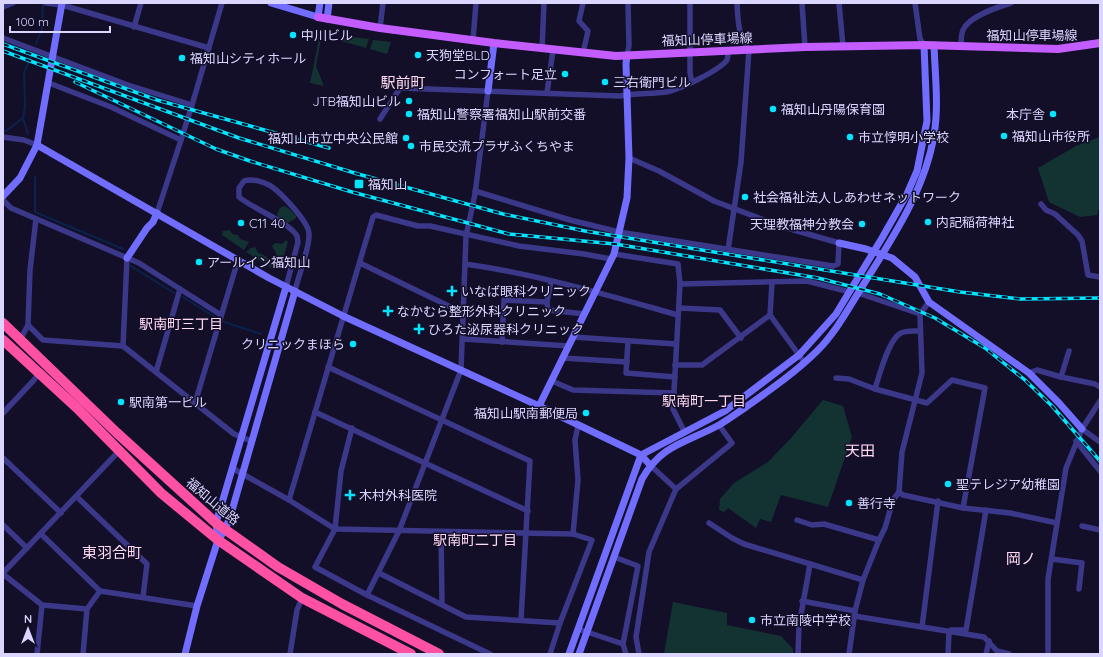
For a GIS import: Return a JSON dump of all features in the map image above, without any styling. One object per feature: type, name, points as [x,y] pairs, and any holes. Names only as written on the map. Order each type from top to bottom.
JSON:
[{"type":"highway","name":"福知山道路","points":[[3,323],[183,494],[225,530],[278,567],[336,600],[439,654]]},
{"type":"highway","name":"福知山道路","points":[[3,340],[77,408],[162,493],[218,540],[302,598],[411,654]]},
{"type":"main road","name":"福知山停車場線","points":[[318,17],[380,28],[494,43],[616,56],[843,46],[934,45],[1058,49],[1100,43]]},
{"type":"street","points":[[3,7],[13,3]]},
{"type":"street","points":[[46,3],[62,4],[210,48]]},
{"type":"street","points":[[134,26],[141,3]]},
{"type":"street","points":[[123,346],[127,258],[147,228],[153,222],[157,213],[210,48],[222,3]]},
{"type":"street","points":[[271,3],[318,17],[320,3]]},
{"type":"street","points":[[327,19],[329,3]]},
{"type":"street","points":[[380,28],[384,3]]},
{"type":"street","points":[[473,40],[476,3]]},
{"type":"street","points":[[542,49],[544,3]]},
{"type":"street","points":[[583,3],[579,21],[588,31],[583,53]]},
{"type":"street","points":[[539,406],[612,256],[627,198],[629,158],[627,95],[627,55],[629,46],[628,3]]},
{"type":"street","points":[[690,3],[690,73],[692,82]]},
{"type":"street","points":[[728,250],[741,162],[749,50],[743,42],[738,29],[738,3]]},
{"type":"street","points":[[802,3],[805,47]]},
{"type":"street","points":[[839,3],[843,46]]},
{"type":"street","points":[[569,654],[641,455],[684,431],[725,411],[799,355],[836,314],[907,194],[917,171],[927,121],[924,45],[920,39],[915,3]]},
{"type":"street","points":[[961,46],[962,31],[965,27],[994,5],[1011,3]]},
{"type":"street","points":[[3,196],[20,178],[37,145],[54,57],[62,4]]},
{"type":"street","points":[[3,38],[128,85],[192,105]]},
{"type":"street","points":[[367,595],[399,531],[461,370],[466,236],[475,191],[494,43]]},
{"type":"street","points":[[579,654],[642,479],[650,464],[674,445],[719,425],[747,406],[817,351],[836,329],[882,254],[917,192],[930,156],[937,110],[934,45]]},
{"type":"street","points":[[547,93],[553,50]]},
{"type":"street","points":[[380,119],[400,87],[627,95],[668,92],[692,82],[723,64],[728,59],[728,51]]},
{"type":"street","points":[[49,83],[111,107],[181,140]]},
{"type":"street","points":[[3,136],[24,140],[37,145],[286,287],[343,316],[539,406],[641,455],[676,489]]},
{"type":"street","points":[[629,158],[659,171],[714,202],[735,208],[788,229],[839,244],[874,251],[892,258],[915,277],[929,302],[1029,373],[1060,403],[1082,429],[1100,442]]},
{"type":"street","points":[[185,654],[197,606],[218,540],[225,530],[242,474],[309,238],[308,228],[300,217],[271,186],[254,180],[244,181],[239,188],[239,197],[253,207],[289,227],[297,236],[298,242],[216,523],[218,540]]},
{"type":"street","points":[[475,191],[570,220],[619,232],[833,266],[838,264],[839,244]]},
{"type":"street","points":[[3,200],[11,208],[127,258],[180,288],[221,315]]},
{"type":"street","points":[[1041,204],[1046,210],[1056,214],[1078,235],[1082,242],[1088,275],[1100,277]]},
{"type":"street","points":[[289,500],[373,217],[376,215],[418,226],[430,226],[466,236],[519,246],[678,264],[680,284],[673,410],[684,431]]},
{"type":"street","points":[[20,340],[28,325],[30,270],[36,219]]},
{"type":"street","points":[[195,403],[238,260]]},
{"type":"street","points":[[360,264],[463,313]]},
{"type":"street","points":[[465,264],[498,269],[551,281],[678,315]]},
{"type":"street","points":[[551,281],[547,302],[548,310],[585,314]]},
{"type":"street","points":[[680,284],[807,281],[850,292]]},
{"type":"street","points":[[772,283],[770,316],[804,362]]},
{"type":"street","points":[[156,372],[180,288]]},
{"type":"street","points":[[858,293],[920,314]]},
{"type":"street","points":[[502,342],[504,300],[547,302]]},
{"type":"street","points":[[849,654],[855,614],[863,580],[878,540],[886,528],[894,500],[898,492],[902,452],[922,373],[920,314],[929,302]]},
{"type":"street","points":[[679,308],[720,310],[741,338]]},
{"type":"street","points":[[675,365],[702,365],[770,316]]},
{"type":"street","points":[[28,325],[43,340],[123,346],[234,434],[251,441]]},
{"type":"street","points":[[875,389],[882,368],[896,336],[903,332],[920,331]]},
{"type":"street","points":[[573,337],[676,344]]},
{"type":"street","points":[[463,339],[569,346]]},
{"type":"street","points":[[628,341],[626,373],[675,377]]},
{"type":"street","points":[[1061,377],[1069,351]]},
{"type":"street","points":[[563,358],[627,362]]},
{"type":"street","points":[[3,413],[46,365]]},
{"type":"street","points":[[328,367],[530,461],[521,620]]},
{"type":"street","points":[[1029,373],[1037,370],[1095,384],[1100,387]]},
{"type":"street","points":[[836,378],[849,379],[875,389],[927,402],[952,380],[985,388],[963,508]]},
{"type":"street","points":[[552,381],[573,390],[674,393]]},
{"type":"street","points":[[1048,654],[1048,579],[1066,468],[1082,429],[1100,401]]},
{"type":"street","points":[[315,412],[528,511]]},
{"type":"street","points":[[639,654],[636,637],[649,552],[676,489],[732,443],[719,425]]},
{"type":"street","points":[[573,534],[578,480],[575,440],[578,426]]},
{"type":"street","points":[[352,428],[341,471],[335,529],[315,567],[367,595],[490,654]]},
{"type":"street","points":[[1076,441],[1100,471]]},
{"type":"street","points":[[87,609],[42,605],[3,573],[77,497],[119,451]]},
{"type":"street","points":[[3,458],[61,513]]},
{"type":"street","points":[[232,468],[289,500],[335,529],[573,534],[592,540],[560,623],[550,654]]},
{"type":"street","points":[[898,492],[903,495],[938,501],[963,508],[986,510],[1057,523]]},
{"type":"street","points":[[77,497],[147,564],[143,597]]},
{"type":"street","points":[[922,627],[938,501]]},
{"type":"street","points":[[948,654],[949,632],[951,628],[966,630],[986,510]]},
{"type":"street","points":[[797,520],[812,525],[824,524],[878,540]]},
{"type":"street","points":[[709,523],[744,544],[863,580]]},
{"type":"street","points":[[3,525],[27,548]]},
{"type":"street","points":[[1082,526],[1100,530]]},
{"type":"street","points":[[441,532],[442,603]]},
{"type":"street","points":[[41,534],[100,591],[197,606]]},
{"type":"street","points":[[614,557],[638,566],[623,644],[626,654]]},
{"type":"street","points":[[1052,559],[1082,563],[1079,589]]},
{"type":"street","points":[[798,654],[798,626],[810,564]]},
{"type":"street","points":[[379,573],[442,603],[466,617],[560,623]]},
{"type":"street","points":[[83,654],[87,609],[100,591]]},
{"type":"street","points":[[290,654],[297,610],[302,598]]},
{"type":"street","points":[[802,602],[922,627],[984,637],[997,651],[1009,654]]},
{"type":"street","points":[[37,654],[42,605]]},
{"type":"street","points":[[578,629],[623,644]]},
{"type":"street","points":[[986,654],[989,641]]},
{"type":"green space","points":[[342,36],[369,39],[366,48],[341,41]]},
{"type":"green space","points":[[319,39],[321,39],[316,66],[324,86],[310,83]]},
{"type":"green space","points":[[373,40],[391,42],[387,54],[370,49]]},
{"type":"green space","points":[[1100,137],[1100,205],[1097,215],[1080,217],[1049,202],[1038,168],[1076,146]]},
{"type":"green space","points":[[284,206],[296,216],[296,218],[288,223],[279,218],[277,214],[280,208]]},
{"type":"green space","points":[[230,230],[232,234],[238,235],[240,239],[249,242],[244,250],[222,235],[223,231]]},
{"type":"green space","points":[[286,240],[288,242],[282,263],[279,264],[272,246],[275,243],[282,244]]},
{"type":"green space","points":[[255,247],[258,253],[267,257],[273,266],[270,267],[246,252]]},
{"type":"green space","points":[[823,400],[843,406],[852,437],[828,507],[781,495],[771,522],[760,519],[756,528],[728,508],[724,512],[719,510],[720,499],[734,483],[768,462],[791,438]]},
{"type":"green space","points":[[673,602],[727,613],[727,625],[781,636],[793,649],[793,654],[664,654]]},
{"type":"waterway","points":[[36,44],[42,29],[43,3]]},
{"type":"waterway","points":[[3,131],[6,131],[23,118],[25,107],[24,73],[32,54]]},
{"type":"waterway","points":[[23,118],[28,134]]},
{"type":"waterway","points":[[35,177],[35,212],[123,249]]},
{"type":"waterway","points":[[131,266],[174,293]]},
{"type":"waterway","points":[[183,297],[215,317]]},
{"type":"waterway","points":[[224,322],[261,334]]},
{"type":"railway","points":[[3,44],[157,100],[329,148]]},
{"type":"railway","points":[[3,51],[239,138],[358,174],[503,214],[585,231],[960,292],[1021,299],[1100,298]]},
{"type":"railway","points":[[75,82],[216,149],[250,161],[352,192],[509,234],[615,244],[818,278],[880,294],[935,318],[985,348],[1025,380],[1052,406],[1100,461]]},
{"type":"place","name":"中川ビル","points":[[293,35]]},
{"type":"place","name":"天狗堂BLD","points":[[418,55]]},
{"type":"place","name":"福知山シティホール","points":[[182,58]]},
{"type":"place","name":"コンフォート足立","points":[[565,74]]},
{"type":"place","name":"三右衛門ビル","points":[[605,82]]},
{"type":"place","name":"JTB福知山ビル","points":[[409,101]]},
{"type":"place","name":"福知山丹陽保育園","points":[[773,109]]},
{"type":"place","name":"福知山警察署福知山駅前交番","points":[[409,114]]},
{"type":"place","name":"本庁舎","points":[[1053,114]]},
{"type":"place","name":"福知山市役所","points":[[1004,136]]},
{"type":"place","name":"市立惇明小学校","points":[[850,137]]},
{"type":"place","name":"福知山市立中央公民館","points":[[406,138]]},
{"type":"place","name":"市民交流プラザふくちやま","points":[[411,146]]},
{"type":"place","name":"福知山","points":[[359,184]]},
{"type":"place","name":"社会福祉法人しあわせネットワーク","points":[[745,197]]},
{"type":"place","name":"内記稲荷神社","points":[[928,222]]},
{"type":"place","name":"C11 40","points":[[241,223]]},
{"type":"place","name":"天理教福神分教会","points":[[862,224]]},
{"type":"place","name":"アールイン福知山","points":[[199,262]]},
{"type":"place","name":"いなば眼科クリニック","points":[[452,291]]},
{"type":"place","name":"なかむら整形外科クリニック","points":[[388,311]]},
{"type":"place","name":"ひろた泌尿器科クリニック","points":[[419,329]]},
{"type":"place","name":"クリニックまほら","points":[[353,344]]},
{"type":"place","name":"駅南第一ビル","points":[[121,402]]},
{"type":"place","name":"福知山駅南郵便局","points":[[586,413]]},
{"type":"place","name":"聖テレジア幼稚園","points":[[948,484]]},
{"type":"place","name":"木村外科医院","points":[[350,495]]},
{"type":"place","name":"善行寺","points":[[849,503]]},
{"type":"place","name":"市立南陵中学校","points":[[752,620]]},
{"type":"district","name":"駅前町","points":[[403,83]]},
{"type":"district","name":"駅南町三丁目","points":[[181,324]]},
{"type":"district","name":"駅南町一丁目","points":[[704,401]]},
{"type":"district","name":"天田","points":[[860,451]]},
{"type":"district","name":"駅南町二丁目","points":[[475,540]]},
{"type":"district","name":"東羽合町","points":[[112,553]]},
{"type":"district","name":"岡ノ","points":[[1021,559]]}]
